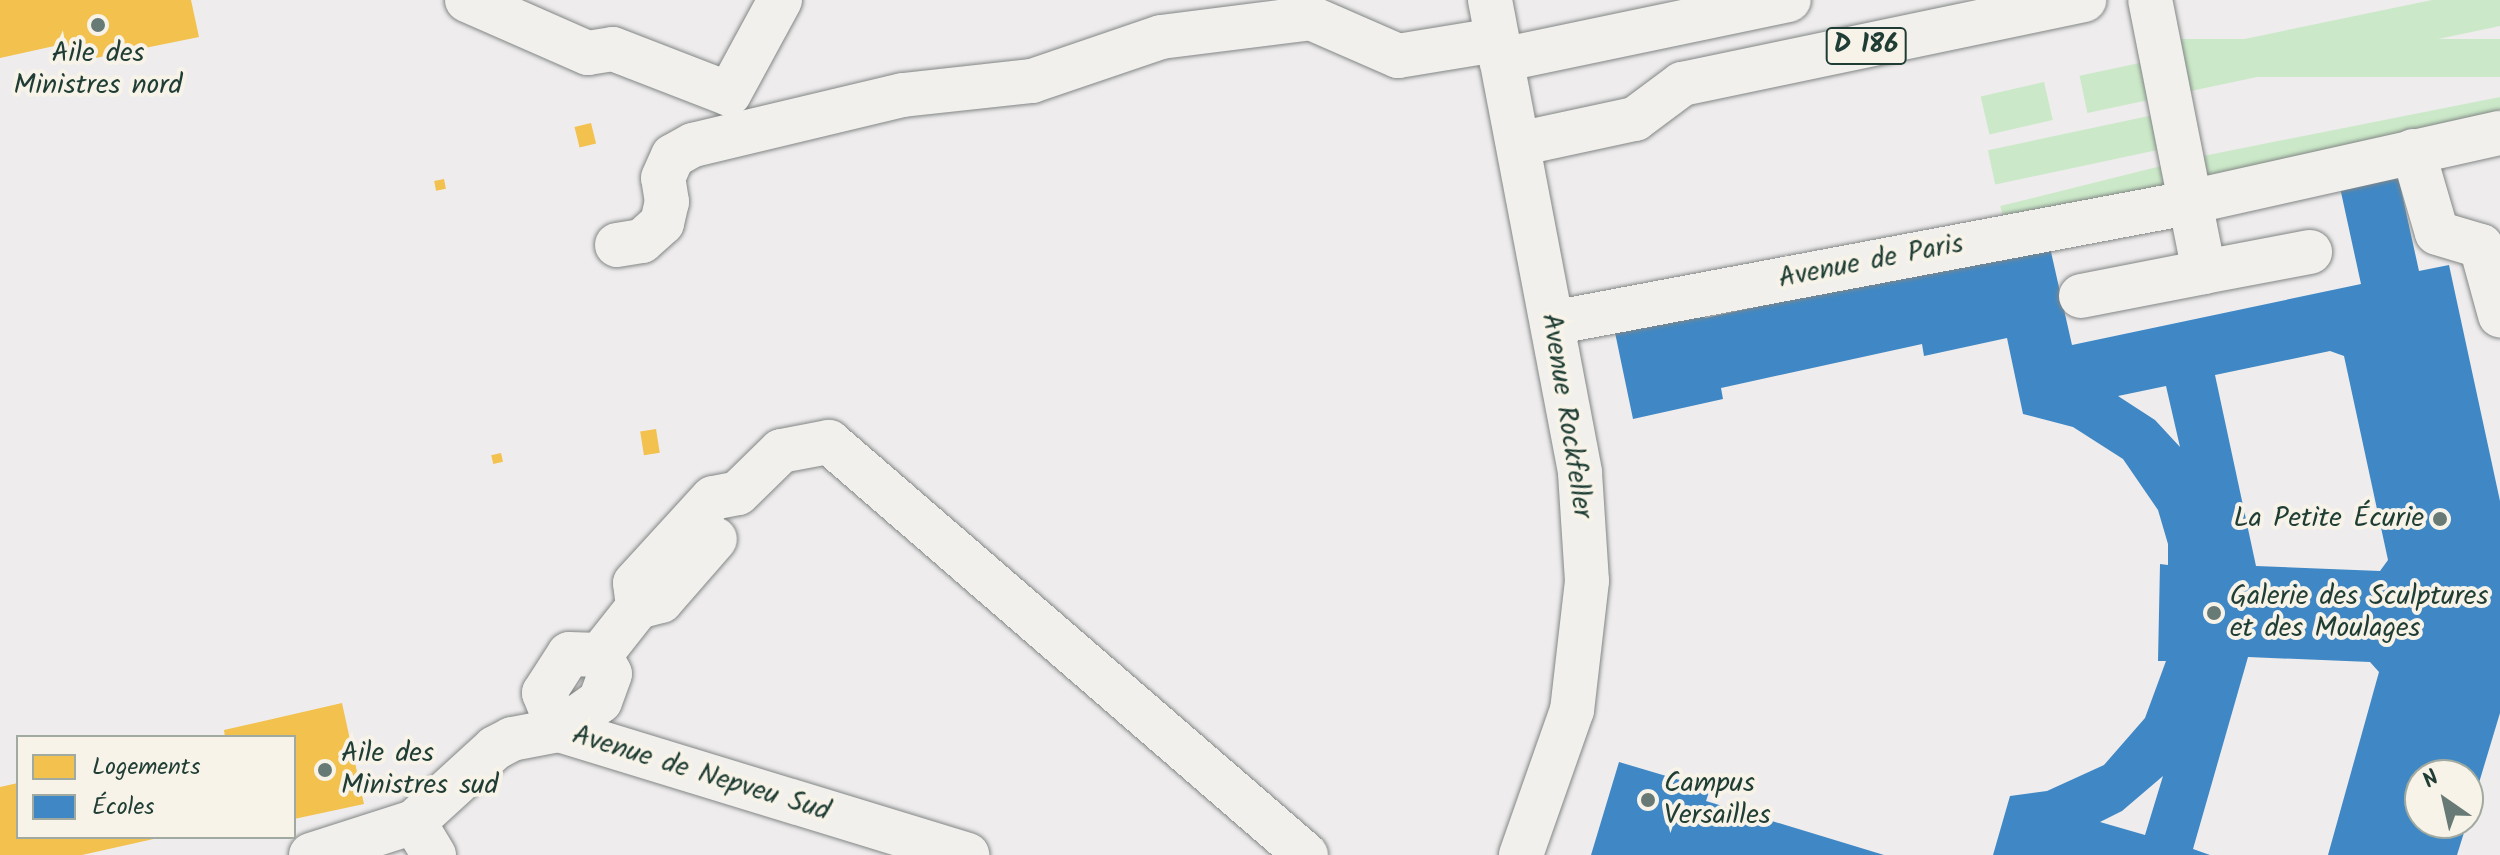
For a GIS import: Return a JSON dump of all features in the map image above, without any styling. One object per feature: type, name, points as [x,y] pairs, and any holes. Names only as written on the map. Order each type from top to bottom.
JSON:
[{"type":"main road","points":[[467,0],[588,53],[613,49],[729,94],[780,0]]},
{"type":"main road","points":[[528,0],[599,28],[613,49]]},
{"type":"main road","points":[[617,245],[642,241],[662,223],[667,202],[663,178],[673,156],[693,145],[903,95],[1032,81],[1161,37],[1311,18],[1398,56],[1496,34],[1789,0]]},
{"type":"main road","name":"D 186","points":[[1518,144],[1635,119],[1682,84],[2084,0]]},
{"type":"main road","points":[[2150,0],[2204,272]]},
{"type":"main road","name":"Avenue Rockfeller","points":[[1496,34],[1580,473],[1587,581],[1572,710],[1531,847]]},
{"type":"main road","name":"Avenue de Paris","points":[[1552,323],[2191,200],[2500,133]]},
{"type":"main road","points":[[2413,151],[2437,233],[2481,246],[2500,315]]},
{"type":"main road","points":[[2081,296],[2310,252]]},
{"type":"main road","points":[[559,730],[600,701],[610,674],[600,655],[638,607],[661,601],[736,516],[738,493],[781,451],[829,442],[1306,855]]},
{"type":"main road","name":"Avenue de Nepveu Sud","points":[[424,839],[495,748],[512,739],[559,730],[967,855]]},
{"type":"main road","points":[[311,855],[424,839]]},
{"type":"green space","points":[[2432,0],[2500,0],[2500,26],[2186,92],[2177,53]]},
{"type":"green space","points":[[2180,39],[2500,39],[2500,77],[2180,77]]},
{"type":"green space","points":[[2149,61],[2157,98],[2087,113],[2080,76]]},
{"type":"green space","points":[[2044,82],[2053,120],[1989,135],[1981,97]]},
{"type":"green space","points":[[2500,97],[2500,115],[2202,177],[2198,157]]},
{"type":"green space","points":[[2163,113],[2170,147],[1995,184],[1988,150]]},
{"type":"green space","points":[[2173,163],[2178,183],[2005,226],[2000,206]]},
{"type":"building: Logements","name":"Aile des Ministres nord","points":[[0,0],[191,0],[199,37],[71,63],[68,43],[0,58]]},
{"type":"building: Logements","points":[[591,123],[596,143],[580,147],[575,127]]},
{"type":"building: Logements","points":[[444,179],[446,189],[436,191],[434,181]]},
{"type":"building: Logements","points":[[656,429],[660,453],[644,455],[640,432]]},
{"type":"building: Logements","points":[[501,453],[503,462],[493,464],[491,455]]},
{"type":"building: Logements","name":"Aile des Ministres sud","points":[[342,703],[364,804],[296,819],[296,735],[225,735],[224,730]]},
{"type":"building: Logements","points":[[16,783],[16,839],[154,839],[82,855],[0,855],[0,787]]},
{"type":"building: Écoles","name":"La Petite Écurie","points":[[2397,171],[2419,271],[2449,265],[2500,501],[2500,713],[2484,766],[2484,759],[2404,759],[2404,839],[2462,839],[2457,855],[2328,855],[2379,672],[2370,662],[2248,657],[2193,849],[2210,855],[1993,855],[2010,796],[2047,791],[2104,765],[2145,718],[2166,661],[2158,661],[2160,564],[2168,565],[2168,544],[2158,510],[2123,459],[2073,427],[2023,414],[2007,338],[1924,356],[1922,344],[1721,388],[1723,399],[1633,419],[1613,323],[1701,303],[1705,318],[2049,243],[2072,345],[2361,284],[2339,183]],"holes":[[[2330,351],[2344,356],[2388,560],[2380,571],[2256,566],[2215,375]],[[2166,386],[2180,447],[2155,420],[2118,396]],[[2163,776],[2145,835],[2100,822],[2122,811]]]},
{"type":"building: Écoles","points":[[1619,762],[1710,789],[1706,801],[1884,855],[1591,855]]},
{"type":"place","name":"Aile des Ministres nord","points":[[98,25]]},
{"type":"place","name":"La Petite Écurie","points":[[2440,519]]},
{"type":"place","name":"Galerie des Sculptures et des Moulages","points":[[2214,613]]},
{"type":"place","name":"Aile des Ministres sud","points":[[325,770]]},
{"type":"place","name":"Campus Versailles","points":[[1648,800]]}]
